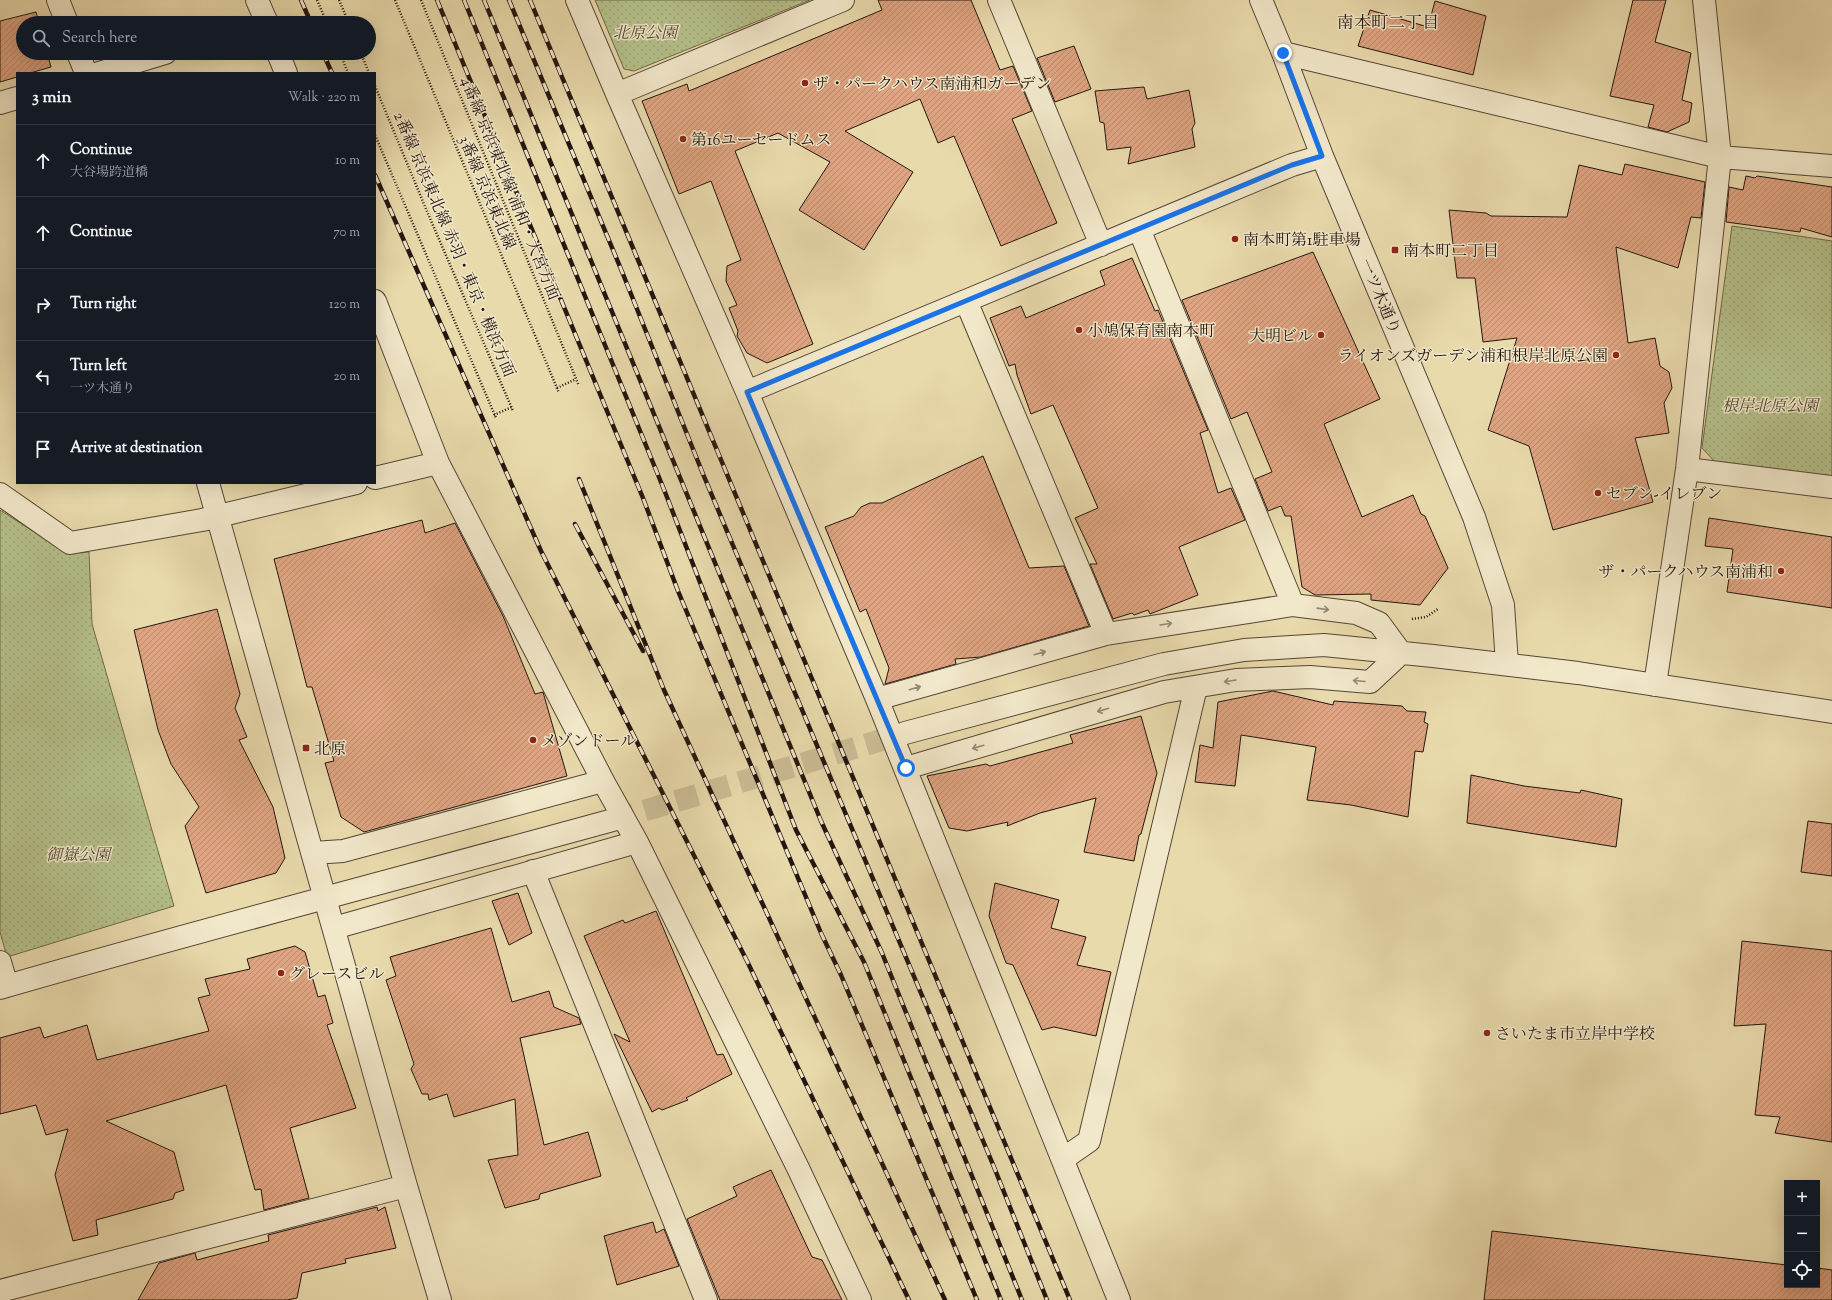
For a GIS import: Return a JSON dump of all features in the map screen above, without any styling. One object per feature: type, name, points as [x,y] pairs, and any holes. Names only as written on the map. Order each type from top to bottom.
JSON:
[{"type":"street","points":[[58,0],[64,16]]},
{"type":"street","points":[[257,0],[263,16]]},
{"type":"street","points":[[577,0],[616,94],[747,392],[880,707],[1119,1300]]},
{"type":"street","points":[[616,94],[844,0]]},
{"type":"street","points":[[999,0],[1101,245]]},
{"type":"street","name":"一ツ木通り","points":[[1261,0],[1322,156],[1474,517],[1503,605],[1507,664]]},
{"type":"street","points":[[1655,685],[1687,469],[1720,157],[1704,0]]},
{"type":"street","points":[[1283,53],[1720,157],[1832,166]]},
{"type":"street","points":[[81,60],[86,72]]},
{"type":"street","points":[[102,72],[142,60]]},
{"type":"street","points":[[281,60],[286,72]]},
{"type":"street","points":[[0,103],[16,98]]},
{"type":"street","points":[[747,392],[1292,165],[1322,156]]},
{"type":"street","points":[[1139,230],[1293,605]]},
{"type":"street","points":[[966,301],[1106,634]]},
{"type":"street","points":[[376,304],[438,463],[602,781],[798,1168],[860,1300]]},
{"type":"street","points":[[376,478],[438,463]]},
{"type":"street","points":[[1687,469],[1832,487]]},
{"type":"street","points":[[208,484],[406,1186],[440,1300]]},
{"type":"street","points":[[0,494],[70,543],[218,516],[352,484]]},
{"type":"street","points":[[880,707],[1106,634],[1293,605],[1356,613],[1379,623],[1401,653]]},
{"type":"street","points":[[905,733],[1164,664],[1244,650],[1324,645],[1507,664],[1832,712]]},
{"type":"street","points":[[903,763],[1164,692],[1236,680],[1310,676],[1370,682],[1401,653]]},
{"type":"street","points":[[1063,1159],[1089,1141],[1196,687]]},
{"type":"street","points":[[313,853],[343,851],[602,781]]},
{"type":"street","points":[[334,928],[533,871],[626,829]]},
{"type":"street","points":[[0,962],[3,987],[197,932],[325,899],[626,829]]},
{"type":"street","points":[[533,871],[706,1300]]},
{"type":"street","points":[[0,1292],[406,1186]]},
{"type":"path","points":[[317,0],[324,16]]},
{"type":"path","points":[[339,0],[346,16]]},
{"type":"path","name":"3番線 京浜東北線","points":[[395,0],[559,393]]},
{"type":"path","name":"4番線 京浜東北線 浦和・大宮方面","points":[[421,0],[579,386]]},
{"type":"path","points":[[343,60],[348,72]]},
{"type":"path","points":[[364,60],[370,72]]},
{"type":"path","name":"2番線 京浜東北線 赤羽・東京・横浜方面","points":[[376,88],[429,216],[514,411]]},
{"type":"path","points":[[376,137],[495,416],[512,407]]},
{"type":"path","points":[[557,388],[576,379]]},
{"type":"green space","name":"北原公園","points":[[595,0],[810,0],[634,71],[624,69]]},
{"type":"green space","name":"根岸北原公園","points":[[1732,226],[1832,241],[1832,476],[1715,462],[1702,448]]},
{"type":"green space","name":"御嶽公園","points":[[0,510],[67,553],[89,552],[92,624],[174,906],[7,957],[0,932]]},
{"type":"building","points":[[878,0],[971,0],[1000,70],[1013,66],[1032,111],[1012,119],[1057,223],[1001,246],[954,136],[938,143],[920,99],[845,131],[913,172],[864,250],[799,210],[830,162],[778,133],[735,151],[813,344],[767,363],[747,353],[737,336],[738,331],[729,308],[737,305],[726,281],[727,266],[741,260],[711,181],[679,194],[642,101],[687,84],[689,91],[882,10]]},
{"type":"building","points":[[1633,0],[1666,0],[1655,42],[1691,53],[1682,100],[1692,103],[1689,122],[1667,132],[1648,127],[1654,105],[1610,96]]},
{"type":"building","points":[[1435,1],[1486,16],[1473,75],[1358,46],[1370,10],[1428,27]]},
{"type":"building","points":[[36,12],[37,16],[20,16]]},
{"type":"building","points":[[16,17],[16,60],[49,60],[51,67],[34,72],[16,72],[16,77],[0,82],[0,21]]},
{"type":"building","points":[[1074,46],[1091,89],[1055,102],[1037,58]]},
{"type":"building","points":[[1144,87],[1147,99],[1189,90],[1195,123],[1192,129],[1195,147],[1128,164],[1131,147],[1107,150],[1104,123],[1100,122],[1095,91]]},
{"type":"building","points":[[1625,164],[1705,182],[1701,218],[1691,217],[1678,268],[1616,247],[1628,343],[1655,338],[1660,366],[1669,372],[1672,388],[1664,403],[1669,433],[1635,438],[1653,502],[1553,530],[1529,446],[1488,430],[1517,338],[1483,342],[1475,278],[1457,278],[1449,210],[1486,213],[1491,216],[1567,217],[1579,165],[1622,175]]},
{"type":"building","points":[[1746,176],[1755,178],[1757,176],[1832,187],[1832,237],[1801,228],[1800,232],[1726,222],[1729,187],[1743,190]]},
{"type":"building","points":[[1313,252],[1380,399],[1324,424],[1362,517],[1413,495],[1421,514],[1425,516],[1448,568],[1420,605],[1371,600],[1371,594],[1315,595],[1302,587],[1291,516],[1285,516],[1281,506],[1268,511],[1255,479],[1272,472],[1247,412],[1231,419],[1182,300]]},
{"type":"building","points":[[1132,258],[1155,311],[1158,310],[1208,430],[1200,433],[1218,493],[1231,488],[1245,520],[1179,547],[1198,595],[1150,614],[1148,610],[1134,615],[1132,613],[1113,619],[1090,564],[1097,564],[1075,518],[1098,508],[1053,405],[1031,414],[1017,375],[1015,364],[1009,366],[990,318],[1021,306],[1026,318],[1105,285],[1100,271]]},
{"type":"building","points":[[983,456],[1029,568],[1064,566],[1089,626],[981,657],[955,659],[956,664],[885,684],[889,668],[866,609],[860,612],[825,527],[854,516],[861,507],[870,503],[882,503]]},
{"type":"building","name":"ザ・パークハウス南浦和","points":[[1709,518],[1832,537],[1832,608],[1727,592],[1733,549],[1705,546]]},
{"type":"building","points":[[422,520],[425,533],[455,523],[503,616],[535,694],[543,692],[567,776],[364,832],[341,817],[325,763],[334,761],[312,687],[307,687],[274,559]]},
{"type":"building","points":[[217,609],[240,694],[235,708],[247,737],[239,740],[273,807],[285,858],[276,873],[206,893],[185,826],[199,807],[171,764],[158,730],[134,630]]},
{"type":"building","points":[[1273,691],[1333,705],[1334,701],[1402,706],[1407,711],[1426,712],[1424,722],[1428,724],[1423,752],[1415,751],[1408,817],[1351,805],[1307,800],[1316,747],[1241,735],[1235,786],[1195,782],[1200,745],[1213,748],[1218,702]]},
{"type":"building","points":[[1141,716],[1157,773],[1141,834],[1139,835],[1134,861],[1084,852],[1096,798],[1040,813],[1007,826],[1008,822],[967,831],[949,828],[927,776],[986,764],[990,766],[1073,743],[1070,735]]},
{"type":"building","points":[[1471,775],[1524,786],[1580,793],[1581,790],[1622,799],[1616,847],[1467,823]]},
{"type":"building","points":[[1808,821],[1832,824],[1832,876],[1801,872]]},
{"type":"building","points":[[995,883],[1059,900],[1051,928],[1086,937],[1077,965],[1111,972],[1096,1036],[1054,1027],[1042,1030],[1013,965],[1006,963],[989,916]]},
{"type":"building","points":[[518,893],[532,933],[509,945],[492,901]]},
{"type":"building","points":[[656,911],[717,1055],[723,1054],[732,1074],[686,1098],[688,1100],[662,1110],[659,1108],[652,1112],[614,1034],[630,1042],[584,936],[623,920],[625,923]]},
{"type":"building","points":[[491,928],[512,1002],[549,991],[554,1007],[579,1018],[581,1024],[520,1038],[544,1145],[588,1132],[601,1176],[540,1194],[539,1199],[505,1208],[488,1160],[518,1155],[515,1099],[454,1117],[447,1094],[429,1100],[428,1094],[422,1094],[411,1069],[414,1064],[386,980],[396,976],[390,957]]},
{"type":"building","points":[[1742,941],[1832,951],[1832,1142],[1775,1133],[1780,1117],[1755,1115],[1766,1024],[1734,1026]]},
{"type":"building","points":[[295,946],[305,952],[318,997],[325,995],[333,1023],[327,1025],[356,1108],[290,1128],[309,1198],[264,1210],[261,1189],[255,1190],[226,1085],[106,1121],[174,1152],[184,1190],[175,1193],[173,1199],[96,1220],[98,1235],[73,1241],[55,1175],[68,1129],[46,1135],[36,1105],[0,1114],[0,1038],[40,1027],[44,1038],[87,1025],[97,1060],[209,1031],[198,998],[210,995],[205,979],[250,969],[247,959]]},
{"type":"building","points":[[771,1170],[812,1257],[822,1260],[842,1300],[720,1300],[687,1219],[737,1196],[733,1187]]},
{"type":"building","points":[[377,1207],[378,1211],[385,1207],[396,1248],[345,1259],[346,1263],[302,1273],[297,1298],[287,1300],[138,1300],[159,1263],[195,1253],[197,1260],[269,1241],[268,1235]]},
{"type":"building","points":[[653,1222],[656,1233],[664,1229],[679,1266],[617,1285],[604,1236]]},
{"type":"building","points":[[1492,1231],[1784,1265],[1784,1288],[1820,1288],[1820,1268],[1832,1270],[1832,1300],[1484,1300]]},
{"type":"tunnel","points":[[613,820],[905,733]]},
{"type":"railway","points":[[301,0],[308,16]]},
{"type":"railway","points":[[437,0],[643,498],[678,591],[977,1300]]},
{"type":"railway","points":[[464,0],[665,492],[796,830],[864,962],[1001,1300]]},
{"type":"railway","points":[[484,0],[821,821],[882,953],[1022,1300]]},
{"type":"railway","points":[[509,0],[623,274],[703,474],[994,1167],[1047,1300]]},
{"type":"railway","points":[[530,0],[1070,1300]]},
{"type":"railway","points":[[326,60],[332,72]]},
{"type":"railway","points":[[376,177],[541,551],[748,963],[909,1300]]},
{"type":"railway","points":[[579,479],[664,690],[945,1300]]},
{"type":"railway","points":[[575,524],[643,651]]},
{"type":"place","name":"ザ・パークハウス南浦和ガーデン","points":[[805,83]]},
{"type":"place","name":"第16ユーセードムス","points":[[683,139]]},
{"type":"place","name":"南本町第1駐車場","points":[[1235,239]]},
{"type":"place","name":"南本町二丁目","points":[[1395,250]]},
{"type":"place","name":"小鳩保育園南本町","points":[[1079,330]]},
{"type":"place","name":"大明ビル","points":[[1321,335]]},
{"type":"place","name":"ライオンズガーデン浦和根岸北原公園","points":[[1616,355]]},
{"type":"place","name":"セブン-イレブン","points":[[1598,493]]},
{"type":"place","name":"ザ・パークハウス南浦和","points":[[1781,571]]},
{"type":"place","name":"メゾンドール","points":[[533,740]]},
{"type":"place","name":"北原","points":[[306,748]]},
{"type":"place","name":"グレースビル","points":[[281,973]]},
{"type":"place","name":"さいたま市立岸中学校","points":[[1487,1033]]},
{"type":"district","name":"南本町二丁目","points":[[1388,22]]},
{"type":"route","points":[[906,768],[747,392],[1292,165],[1322,156],[1283,53]]}]
